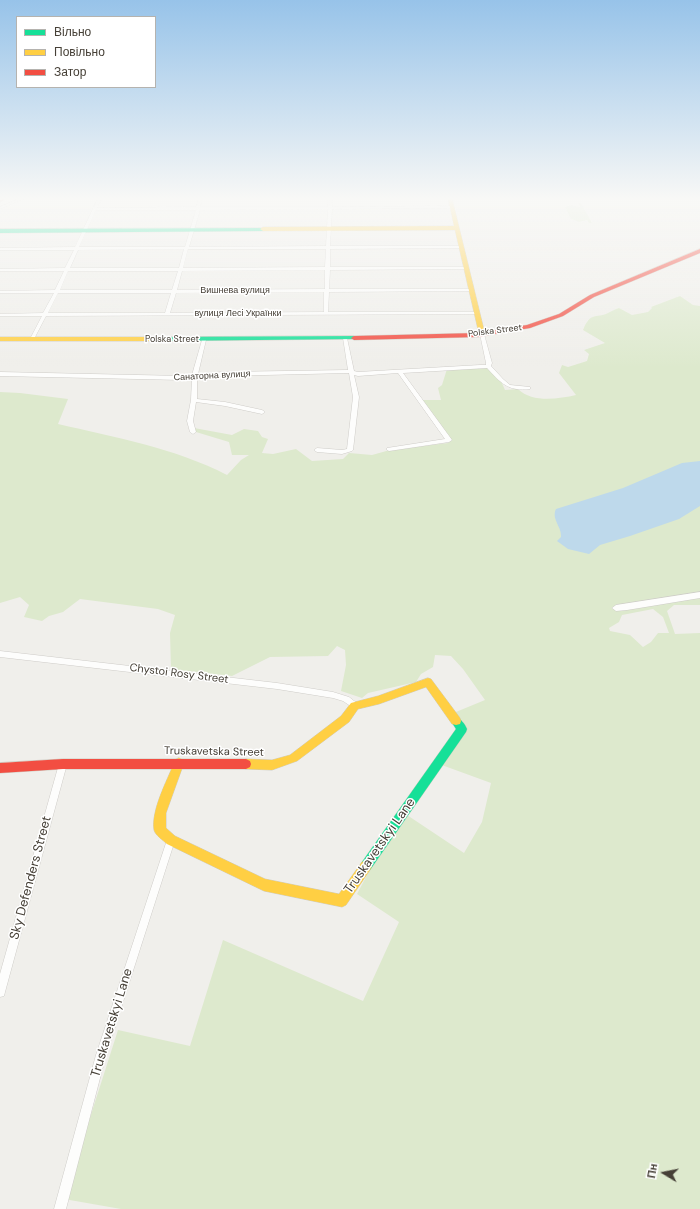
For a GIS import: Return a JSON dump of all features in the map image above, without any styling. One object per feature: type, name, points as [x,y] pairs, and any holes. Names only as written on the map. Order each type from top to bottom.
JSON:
[{"type":"street","points":[[32,339],[57,291],[73,254]]},
{"type":"street","points":[[167,315],[184,254]]},
{"type":"street","points":[[326,314],[328,254]]},
{"type":"street","points":[[462,254],[489,364],[505,385],[511,387],[528,388]]},
{"type":"street","name":"Polska Street","points":[[0,339],[204,340],[345,338],[482,334],[520,330],[561,315],[592,296],[692,254]]},
{"type":"street","points":[[0,270],[466,268]]},
{"type":"street","name":"Вишнева вулиця","points":[[0,292],[470,290]]},
{"type":"street","name":"вулиця Лесі Українки","points":[[0,315],[476,313]]},
{"type":"street","points":[[317,450],[342,452],[350,450],[356,397],[345,338]]},
{"type":"street","points":[[193,432],[190,421],[194,400],[195,373],[204,340]]},
{"type":"street","name":"Санаторна вулиця","points":[[0,374],[183,378],[223,374],[348,371],[352,374],[489,364]]},
{"type":"street","points":[[390,449],[449,440],[399,371]]},
{"type":"street","points":[[194,400],[225,404],[262,412]]},
{"type":"street","points":[[616,608],[639,606],[685,596],[700,595]]},
{"type":"street","name":"Chystoi Rosy Street","points":[[0,654],[277,686],[333,695],[346,699],[355,706]]},
{"type":"street","name":"Truskavetskyi Lane","points":[[179,763],[160,813],[160,830],[171,840],[264,885],[342,901],[462,729],[428,682],[380,700],[355,706]]},
{"type":"street","name":"Truskavetska Street","points":[[0,768],[63,764],[179,763],[254,765],[279,762],[293,758],[344,719],[355,706]]},
{"type":"street","name":"Sky Defenders Street","points":[[0,992],[63,764]]},
{"type":"street","name":"Truskavetskyi Lane","points":[[60,1209],[101,1055],[171,840]]},
{"type":"green space","points":[[680,296],[693,305],[700,306],[700,605],[674,605],[667,611],[675,634],[700,633],[700,1209],[121,1209],[64,1199],[118,1030],[190,1046],[223,940],[363,1001],[399,922],[357,894],[401,811],[464,853],[482,822],[491,783],[439,764],[462,729],[451,714],[485,700],[463,669],[451,656],[435,655],[433,667],[421,674],[416,682],[368,693],[362,698],[341,691],[346,665],[345,650],[337,646],[328,656],[270,657],[232,676],[171,669],[170,633],[175,615],[158,609],[80,599],[63,612],[49,616],[42,621],[24,617],[29,605],[20,597],[0,603],[0,392],[68,399],[58,424],[165,450],[187,457],[227,475],[241,460],[249,455],[232,455],[229,442],[196,432],[194,428],[232,435],[244,429],[258,431],[262,437],[268,439],[262,453],[273,454],[296,449],[312,461],[343,459],[349,453],[372,455],[390,450],[448,443],[451,440],[449,436],[420,400],[441,400],[438,388],[442,385],[447,369],[487,368],[501,381],[505,390],[518,389],[530,396],[538,398],[553,399],[576,395],[559,373],[562,365],[568,367],[587,361],[589,354],[584,350],[605,343],[583,330],[588,320],[619,308],[632,315],[648,312],[652,308],[651,307]],"holes":[[[653,609],[663,617],[669,633],[658,633],[651,642],[643,647],[630,635],[610,631],[609,628],[619,622],[622,615]]]},
{"type":"water","points":[[700,461],[700,506],[679,519],[600,545],[589,554],[568,549],[557,541],[561,537],[561,533],[555,516],[556,509],[623,488],[682,463]]},
{"type":"traffic: fast","points":[[159,339],[354,338]]},
{"type":"traffic: fast","points":[[366,866],[462,729],[456,721]]},
{"type":"traffic: slow","points":[[463,254],[482,334]]},
{"type":"traffic: slow","points":[[0,339],[159,339]]},
{"type":"traffic: slow","points":[[246,764],[272,765],[293,758],[345,719],[355,706],[379,700],[428,682],[456,721]]},
{"type":"traffic: slow","points":[[179,763],[160,813],[160,830],[171,840],[264,885],[342,901],[366,866]]},
{"type":"traffic: jam","points":[[354,338],[478,335],[528,327],[561,315],[592,296],[692,254]]},
{"type":"traffic: jam","points":[[0,768],[63,764],[246,764]]}]
